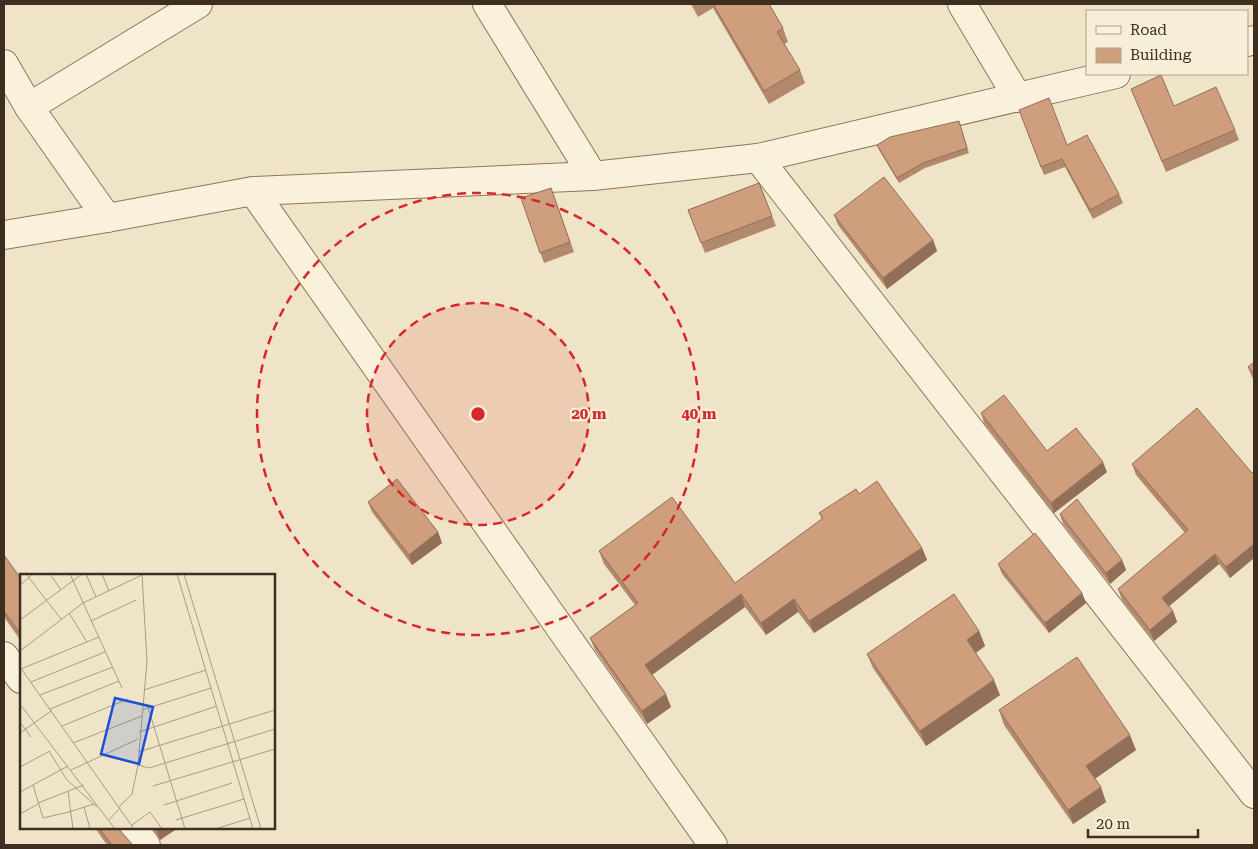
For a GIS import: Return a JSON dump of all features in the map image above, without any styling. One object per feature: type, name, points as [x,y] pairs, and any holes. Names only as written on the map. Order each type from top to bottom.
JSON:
[{"type":"street","points":[[29,107],[198,4]]},
{"type":"street","points":[[487,4],[593,176]]},
{"type":"street","points":[[962,4],[1018,98]]},
{"type":"street","points":[[4,64],[29,107],[106,218]]},
{"type":"street","points":[[4,235],[253,191],[593,176],[758,158],[1112,75]]},
{"type":"street","points":[[758,158],[1254,794]]},
{"type":"street","points":[[253,191],[713,845]]},
{"type":"street","points":[[4,656],[20,678]]},
{"type":"street","points":[[134,829],[146,845]]},
{"type":"building","points":[[713,4],[769,4],[783,28],[777,32],[800,70],[764,91]]},
{"type":"building","points":[[1161,75],[1174,106],[1216,87],[1235,130],[1162,161],[1131,89]]},
{"type":"building","points":[[1049,98],[1067,145],[1087,135],[1119,194],[1090,210],[1062,159],[1041,167],[1019,110]]},
{"type":"building","points":[[959,121],[967,148],[923,163],[897,178],[877,145],[890,137]]},
{"type":"building","points":[[884,177],[933,240],[883,278],[834,215]]},
{"type":"building","points":[[759,183],[772,216],[701,243],[688,210]]},
{"type":"building","points":[[551,188],[570,242],[540,253],[521,198]]},
{"type":"building","points":[[1254,362],[1254,374],[1248,367]]},
{"type":"building","points":[[1004,395],[1047,451],[1076,428],[1103,462],[1051,503],[981,413]]},
{"type":"building","points":[[1197,408],[1252,473],[1254,471],[1254,544],[1226,567],[1215,554],[1162,598],[1173,611],[1150,630],[1118,589],[1188,530],[1132,464]]},
{"type":"building","points":[[397,479],[438,532],[409,555],[368,502]]},
{"type":"building","points":[[877,481],[922,548],[809,621],[794,599],[761,623],[741,594],[645,665],[666,694],[642,711],[590,638],[638,603],[599,551],[672,497],[735,583],[823,518],[819,513],[856,489],[859,494]]},
{"type":"building","points":[[1077,499],[1122,560],[1106,573],[1060,514]]},
{"type":"building","points":[[1035,533],[1082,593],[1045,623],[998,564]]},
{"type":"building","points":[[4,555],[20,578],[20,634],[4,611]]},
{"type":"building","points":[[954,594],[979,631],[967,640],[994,680],[920,731],[867,654]]},
{"type":"building","points":[[1077,657],[1130,735],[1086,766],[1101,787],[1068,810],[999,710]]},
{"type":"building","points":[[100,829],[119,829],[132,844],[112,845]]}]
